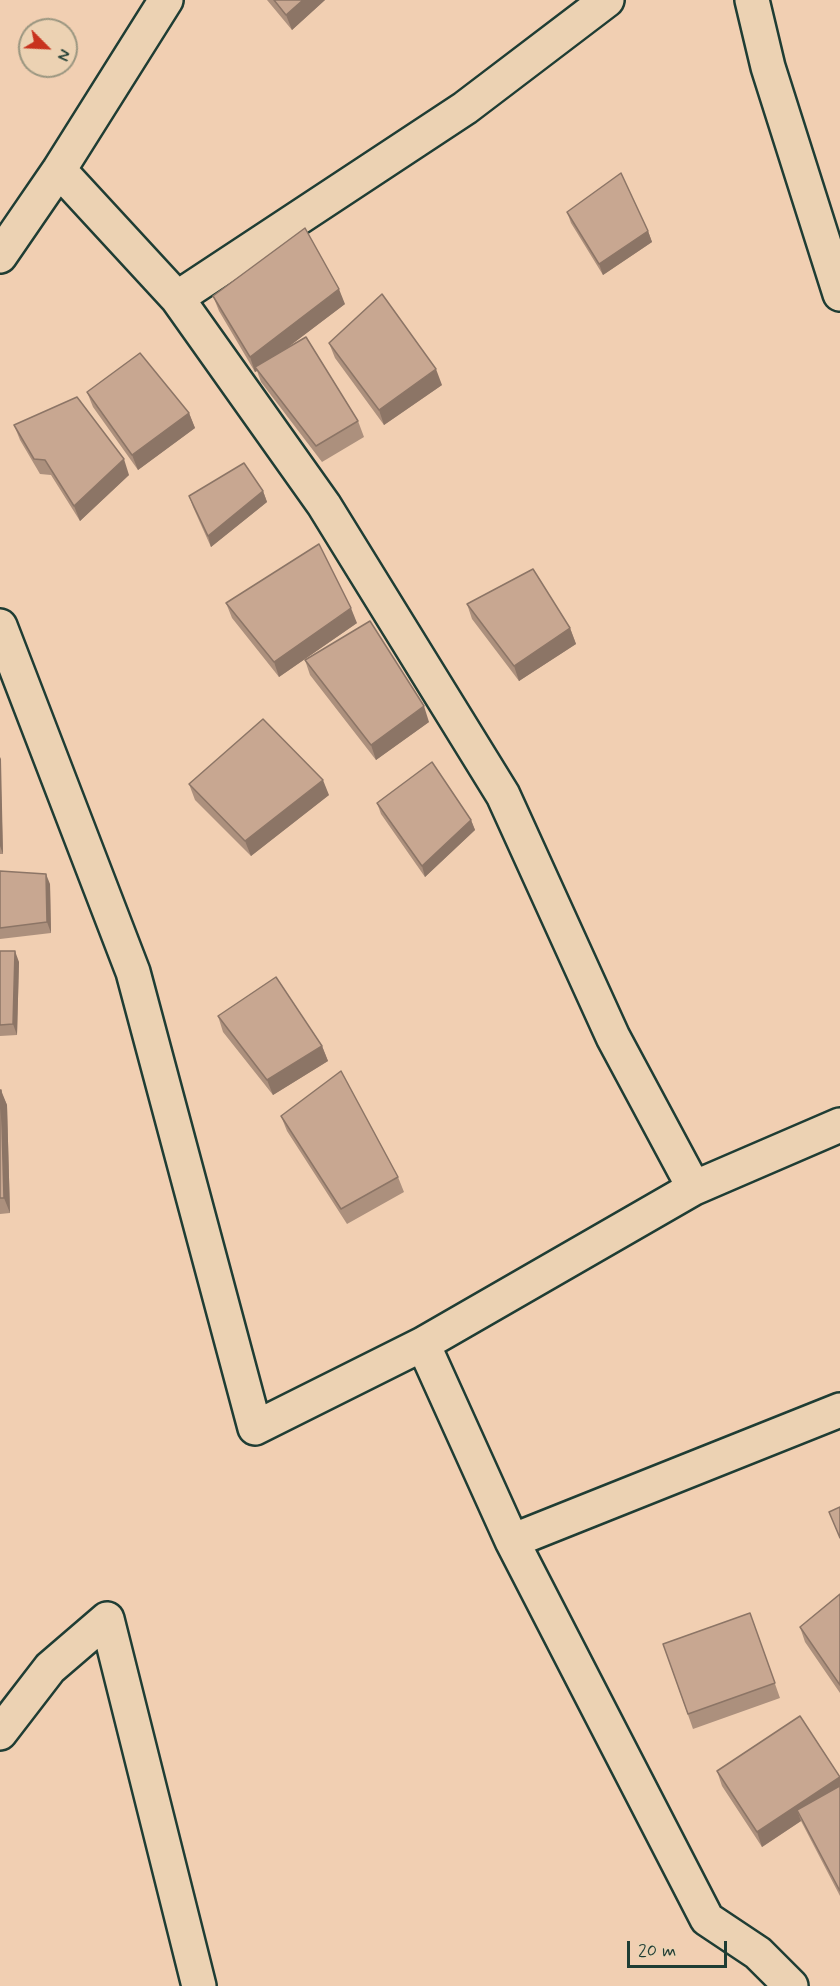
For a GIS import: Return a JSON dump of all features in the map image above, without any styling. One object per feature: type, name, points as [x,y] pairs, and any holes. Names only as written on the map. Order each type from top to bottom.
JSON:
[{"type":"street","points":[[0,256],[59,170],[165,0]]},
{"type":"street","points":[[177,298],[465,108],[607,0]]},
{"type":"street","points":[[752,0],[768,67],[840,294]]},
{"type":"street","points":[[59,170],[177,298],[324,505],[503,795],[613,1037],[694,1188]]},
{"type":"street","points":[[0,626],[133,972],[255,1428],[423,1344],[694,1188],[840,1125]]},
{"type":"street","points":[[423,1344],[512,1541],[706,1919],[758,1953],[791,1986]]},
{"type":"street","points":[[512,1541],[840,1410]]},
{"type":"street","points":[[0,1733],[50,1668],[107,1619],[199,1986]]},
{"type":"building","points":[[274,0],[303,0],[286,15]]},
{"type":"building","points":[[621,173],[648,231],[599,264],[567,212]]},
{"type":"building","points":[[305,228],[339,289],[250,357],[213,296]]},
{"type":"building","points":[[382,294],[436,369],[379,410],[329,343]]},
{"type":"building","points":[[306,337],[358,421],[316,446],[255,367]]},
{"type":"building","points":[[140,353],[189,413],[132,455],[87,392]]},
{"type":"building","points":[[77,397],[124,459],[74,506],[45,460],[34,459],[14,425]]},
{"type":"building","points":[[244,463],[263,491],[208,536],[189,496]]},
{"type":"building","points":[[319,544],[351,608],[274,662],[226,603]]},
{"type":"building","points":[[533,569],[570,628],[514,666],[467,604]]},
{"type":"building","points":[[370,621],[424,706],[371,745],[305,660]]},
{"type":"building","points":[[263,719],[323,780],[245,841],[189,784]]},
{"type":"building","points":[[432,762],[471,820],[422,866],[377,803]]},
{"type":"building","points":[[0,871],[46,874],[47,922],[0,928]]},
{"type":"building","points":[[0,951],[15,951],[13,1024],[0,1025]]},
{"type":"building","points":[[276,977],[322,1046],[267,1080],[218,1016]]},
{"type":"building","points":[[341,1071],[398,1177],[341,1209],[281,1116]]},
{"type":"building","points":[[1,1090],[4,1198],[0,1198]]},
{"type":"building","points":[[840,1507],[840,1538],[829,1512]]},
{"type":"building","points":[[840,1594],[840,1685],[800,1627]]},
{"type":"building","points":[[750,1613],[775,1683],[688,1714],[663,1644]]},
{"type":"building","points":[[800,1716],[840,1777],[757,1832],[717,1771]]},
{"type":"building","points":[[840,1786],[840,1891],[797,1810]]}]
